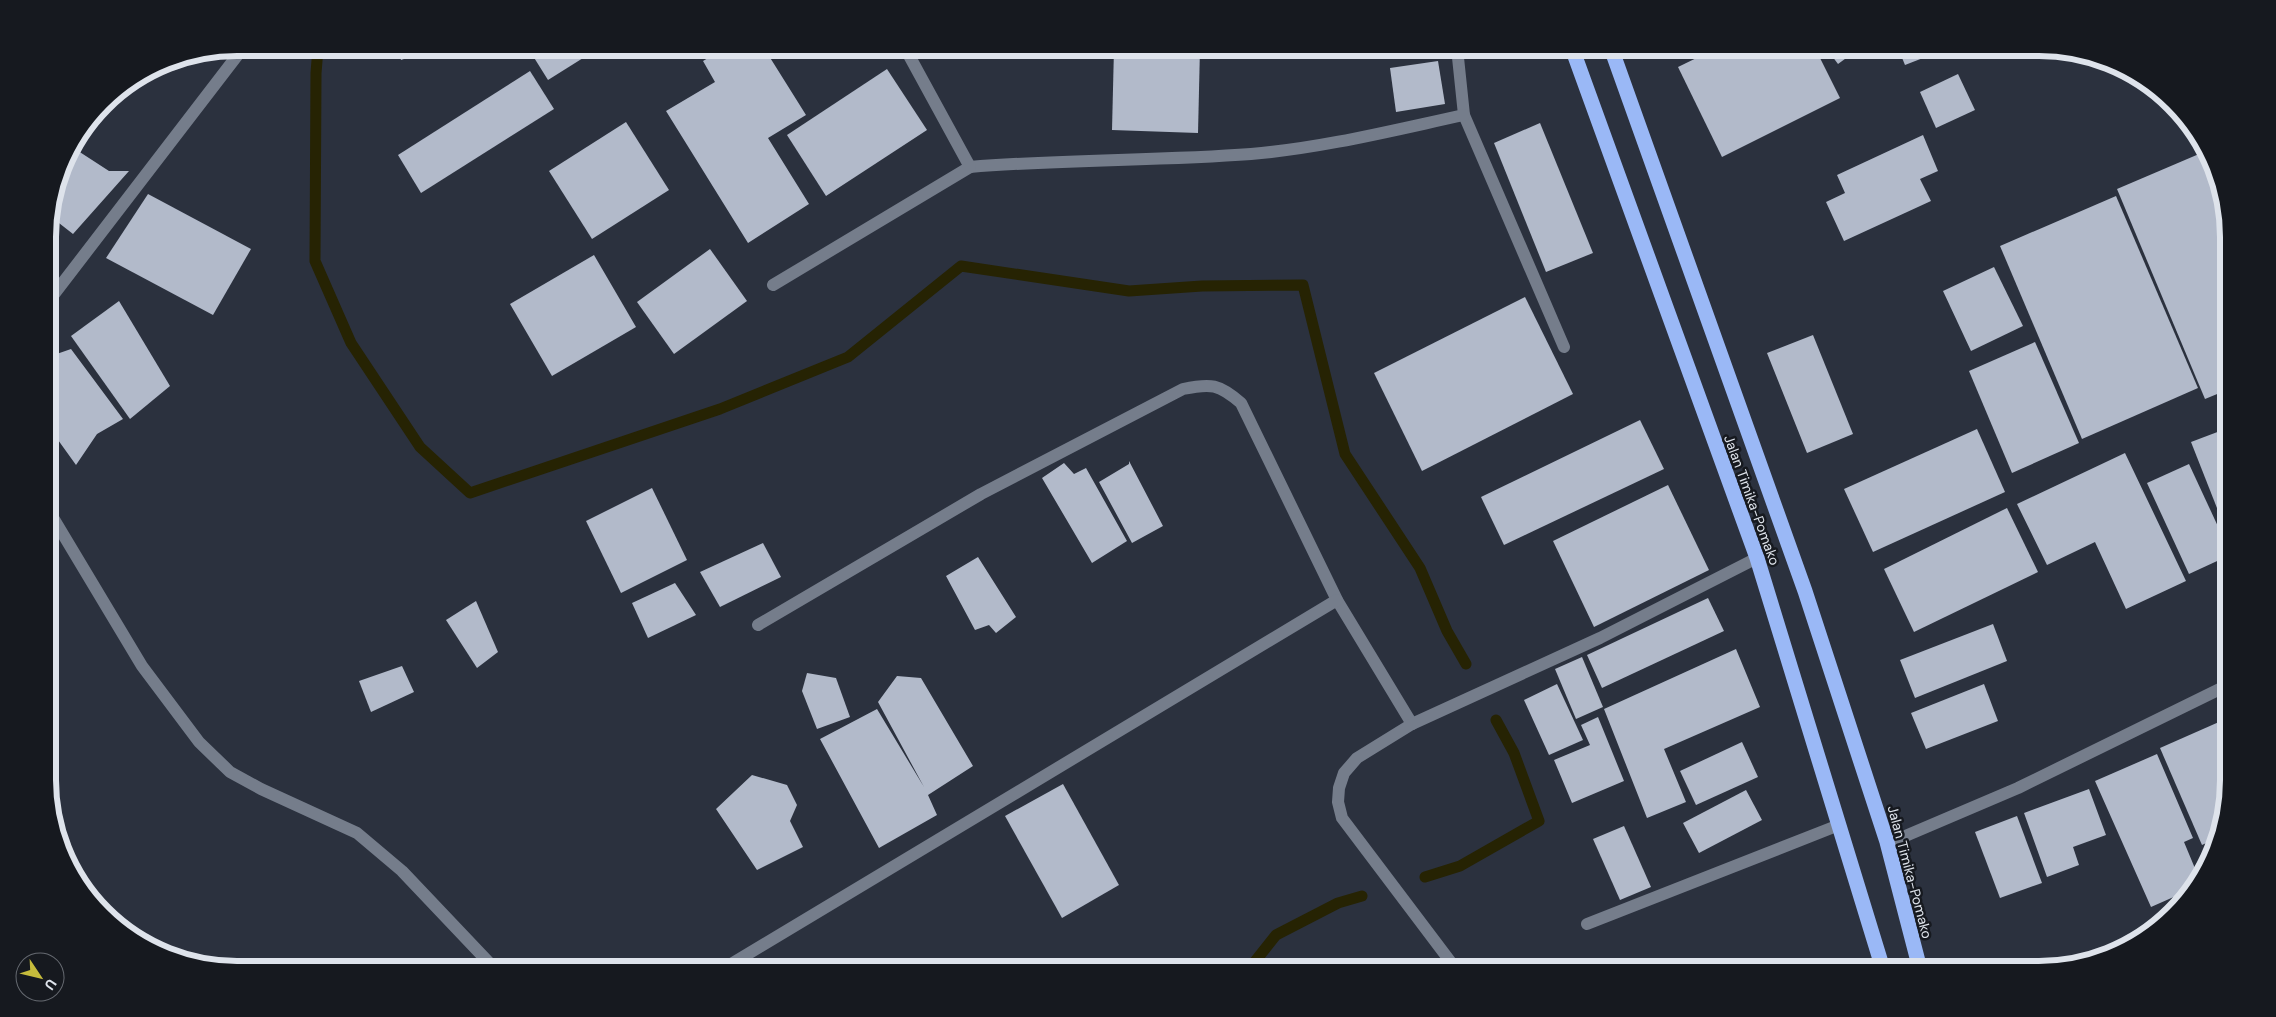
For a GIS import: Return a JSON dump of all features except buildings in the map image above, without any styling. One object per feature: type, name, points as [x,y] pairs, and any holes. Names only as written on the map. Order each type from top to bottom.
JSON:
[{"type":"highway","name":"Jalan Timika-Pomako","points":[[1575,56],[1756,558],[1881,961]]},
{"type":"highway","name":"Jalan Timika-Pomako","points":[[1614,56],[1802,582],[1887,842],[1918,961]]},
{"type":"street","points":[[56,292],[237,56]]},
{"type":"street","points":[[909,56],[970,167]]},
{"type":"street","points":[[1458,56],[1464,115],[1564,347]]},
{"type":"street","points":[[772,285],[970,167],[1027,162],[1252,154],[1342,142],[1464,115]]},
{"type":"street","points":[[758,625],[980,494],[1183,388],[1204,384],[1225,389],[1241,403],[1337,600],[1412,724]]},
{"type":"street","points":[[56,523],[142,666],[199,742],[230,772],[261,789],[348,829],[380,851],[486,961]]},
{"type":"street","points":[[1450,961],[1342,818],[1338,802],[1339,788],[1344,773],[1357,758],[1412,724],[1600,638],[1756,558]]},
{"type":"street","points":[[736,961],[1337,600]]},
{"type":"street","points":[[1887,842],[2018,788],[2220,689]]},
{"type":"street","points":[[1587,924],[1839,825]]},
{"type":"waterway","points":[[317,56],[315,261],[351,343],[420,447],[470,493],[720,409],[848,357],[961,266],[1129,291],[1202,286],[1303,285],[1345,454],[1420,568],[1447,631],[1466,664]]},
{"type":"waterway","points":[[1425,877],[1460,866],[1539,821],[1514,753],[1496,720]]},
{"type":"waterway","points":[[1255,961],[1276,935],[1338,903],[1362,896]]}]
